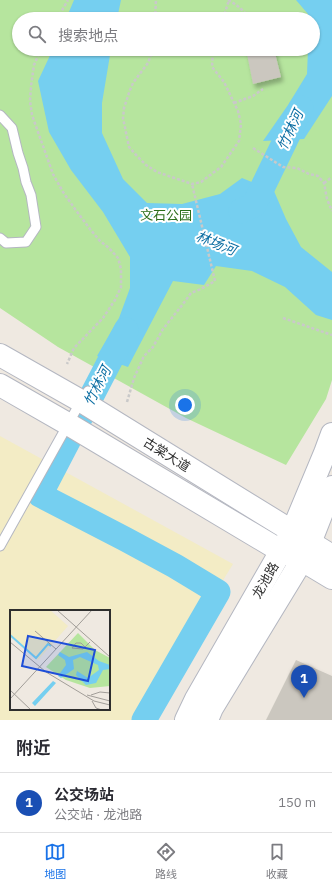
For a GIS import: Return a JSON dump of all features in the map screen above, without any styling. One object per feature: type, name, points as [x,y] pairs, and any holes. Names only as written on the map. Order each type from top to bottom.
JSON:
[{"type":"main road","name":"古棠大道","points":[[0,354],[84,396],[292,532],[306,552],[332,578]]},
{"type":"main road","name":"古棠大道","points":[[0,385],[281,551],[306,552],[332,556]]},
{"type":"main road","name":"龙池路","points":[[186,720],[196,699],[292,532],[332,434]]},
{"type":"main road","name":"龙池路","points":[[207,720],[212,708],[306,552],[332,486]]},
{"type":"lane","points":[[0,115],[12,128],[26,182],[31,195],[36,227],[26,242],[6,243],[0,238]]},
{"type":"lane","points":[[0,546],[84,396]]},
{"type":"path","points":[[61,12],[68,0]]},
{"type":"path","points":[[155,12],[156,0]]},
{"type":"path","points":[[225,12],[229,0],[244,12]]},
{"type":"path","points":[[38,56],[34,65],[30,101],[32,115],[53,174],[63,192],[90,229],[118,258],[121,269],[120,287],[115,300],[103,318],[74,348],[67,364]]},
{"type":"path","points":[[150,56],[148,63],[133,84],[124,108],[123,118],[129,147],[146,165],[157,172],[192,184],[201,182],[221,167],[239,141],[241,124],[238,111],[224,82],[212,67],[213,56]]},
{"type":"path","points":[[234,103],[253,96],[263,89]]},
{"type":"path","points":[[253,148],[283,167],[297,168],[309,174],[318,176],[324,183],[327,199],[332,211]]},
{"type":"path","points":[[324,183],[332,177]]},
{"type":"path","points":[[127,402],[134,378],[144,356],[153,347],[163,329],[191,293],[215,281],[192,184]]},
{"type":"path","points":[[283,318],[332,335]]},
{"type":"green space","name":"文石公园","points":[[0,0],[332,0],[332,380],[326,399],[286,465],[186,418],[58,347],[0,308]]},
{"type":"sand","points":[[0,436],[233,564],[137,720],[0,720]]},
{"type":"water","points":[[74,0],[121,0],[118,12],[69,12]]},
{"type":"water","points":[[296,0],[332,0],[332,96],[304,139],[263,141],[307,74],[308,56],[320,56],[320,12],[306,12]]},
{"type":"water","name":"林场河","points":[[50,56],[110,56],[102,103],[102,133],[123,179],[147,203],[182,204],[220,194],[242,178],[274,191],[286,219],[301,247],[332,272],[332,320],[316,315],[285,287],[252,271],[216,266],[204,285],[173,281],[128,367],[97,356],[119,318],[130,288],[130,257],[103,212],[71,170],[49,132],[38,81]]},
{"type":"building","points":[[247,56],[276,56],[281,77],[253,84]]},
{"type":"building","points":[[296,660],[332,676],[332,720],[266,720]]},
{"type":"waterway","name":"竹林河","points":[[241,211],[254,205],[301,108]]},
{"type":"waterway","name":"竹林河","points":[[126,330],[40,495],[175,566],[218,592],[144,720]]},
{"type":"place","name":"公交场站","points":[[304,698]]}]
